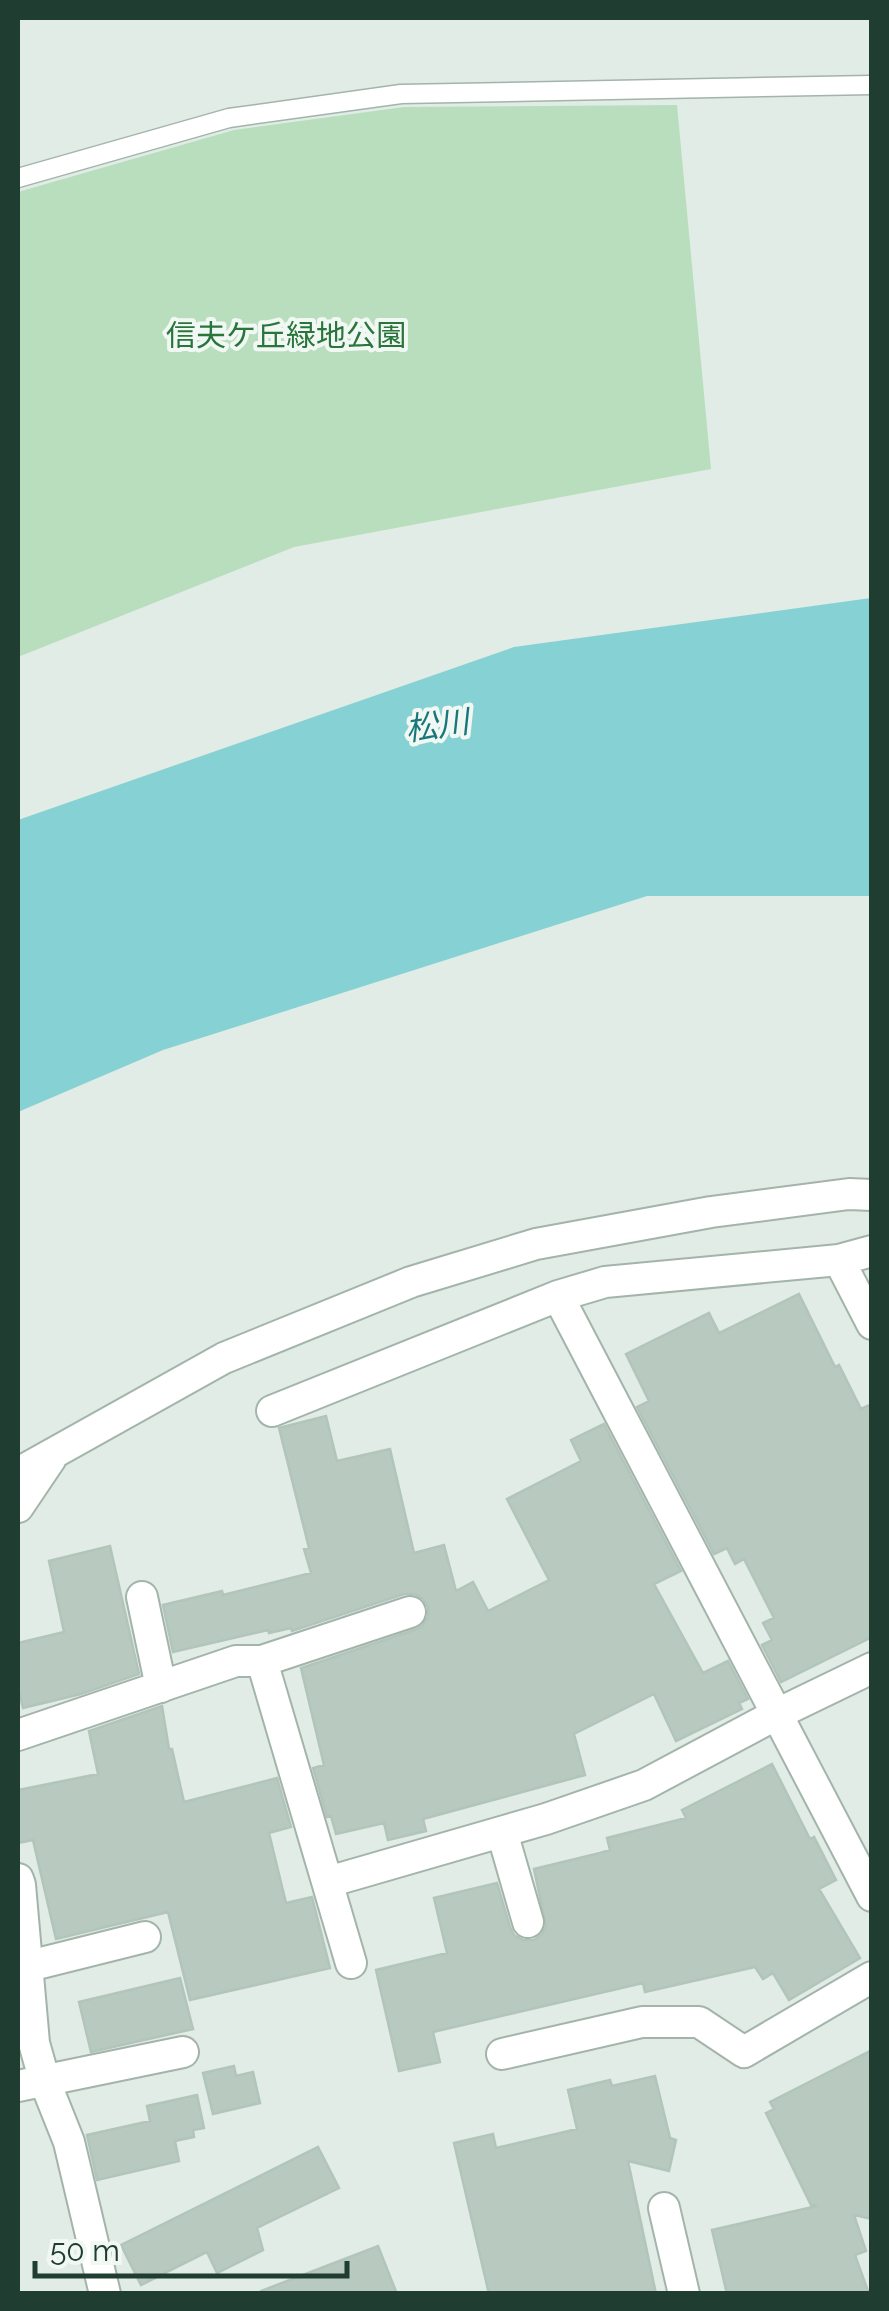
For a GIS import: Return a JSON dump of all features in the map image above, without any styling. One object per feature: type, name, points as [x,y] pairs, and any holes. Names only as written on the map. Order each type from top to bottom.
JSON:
[{"type":"street","points":[[18,1473],[224,1358],[411,1282],[536,1244],[712,1212],[872,1194]]},
{"type":"street","points":[[272,1411],[558,1296],[606,1282],[838,1260],[872,1251]]},
{"type":"street","points":[[838,1260],[872,1324]]},
{"type":"street","points":[[558,1296],[872,1896]]},
{"type":"street","points":[[18,1506],[55,1451]]},
{"type":"street","points":[[142,1597],[161,1686]]},
{"type":"street","points":[[18,1735],[236,1662],[262,1661],[410,1612]]},
{"type":"street","points":[[262,1661],[351,1963]]},
{"type":"street","points":[[328,1882],[502,1832],[644,1784],[872,1668]]},
{"type":"street","points":[[502,1832],[528,1922]]},
{"type":"street","points":[[18,1880],[34,2043],[31,2084],[70,2142],[105,2294]]},
{"type":"street","points":[[29,1966],[146,1937]]},
{"type":"street","points":[[502,2054],[642,2022],[699,2022],[744,2052],[872,1977]]},
{"type":"street","points":[[31,2084],[183,2052]]},
{"type":"street","points":[[664,2208],[684,2294]]},
{"type":"lane","points":[[18,178],[229,118],[401,94],[872,85]]},
{"type":"green space","name":"信夫ケ丘緑地公園","points":[[677,105],[711,469],[294,547],[18,657],[18,192],[234,130],[404,107]]},
{"type":"water","name":"松川","points":[[871,598],[871,896],[647,896],[163,1050],[18,1112],[18,820],[514,647]]},
{"type":"building","points":[[799,1294],[861,1409],[872,1404],[872,1637],[781,1682],[762,1645],[772,1640],[763,1623],[774,1618],[744,1559],[735,1564],[727,1548],[714,1554],[637,1407],[649,1401],[626,1354],[709,1313],[719,1333]]},
{"type":"building","points":[[326,1416],[337,1461],[390,1449],[414,1553],[444,1545],[456,1591],[473,1582],[488,1611],[549,1580],[507,1499],[581,1461],[571,1440],[604,1424],[681,1571],[654,1584],[703,1673],[728,1661],[748,1699],[739,1703],[742,1709],[676,1741],[654,1694],[574,1734],[585,1775],[423,1819],[426,1831],[388,1840],[384,1823],[336,1834],[313,1768],[324,1765],[301,1668],[417,1629],[428,1617],[423,1599],[404,1594],[292,1631],[268,1630],[173,1652],[163,1605],[311,1573],[304,1549],[309,1548],[279,1428]]},
{"type":"building","points":[[110,1546],[139,1674],[23,1708],[18,1688],[18,1643],[64,1632],[49,1561]]},
{"type":"building","points":[[162,1706],[184,1802],[277,1778],[291,1827],[269,1833],[286,1903],[312,1897],[330,1968],[190,2000],[168,1912],[56,1939],[33,1840],[18,1843],[18,1790],[98,1774],[89,1731]]},
{"type":"building","points":[[772,1764],[836,1880],[819,1889],[860,1958],[789,2000],[773,1973],[763,1979],[755,1967],[645,1992],[643,1983],[433,2032],[440,2062],[399,2071],[376,1970],[447,1953],[434,1898],[497,1883],[514,1935],[534,1940],[546,1926],[534,1869],[610,1850],[607,1838],[686,1818],[682,1810]]},
{"type":"building","points":[[180,1978],[193,2029],[91,2052],[79,2002]]},
{"type":"building","points":[[872,2050],[872,2219],[854,2215],[866,2251],[855,2255],[869,2294],[727,2294],[712,2230],[817,2206],[811,2205],[766,2113],[774,2109],[770,2102]]},
{"type":"building","points":[[234,2066],[236,2076],[253,2072],[260,2103],[213,2114],[203,2073]]},
{"type":"building","points":[[655,2076],[670,2138],[676,2140],[669,2171],[628,2161],[656,2294],[489,2294],[454,2143],[493,2134],[496,2148],[577,2129],[568,2090],[610,2080],[612,2086]]},
{"type":"building","points":[[197,2095],[204,2128],[193,2130],[194,2137],[175,2141],[179,2161],[97,2180],[87,2135],[150,2121],[147,2106]]},
{"type":"building","points":[[318,2147],[339,2188],[257,2228],[263,2250],[217,2273],[207,2252],[141,2285],[121,2245]]},
{"type":"building","points":[[378,2246],[397,2294],[261,2294],[261,2291]]}]
